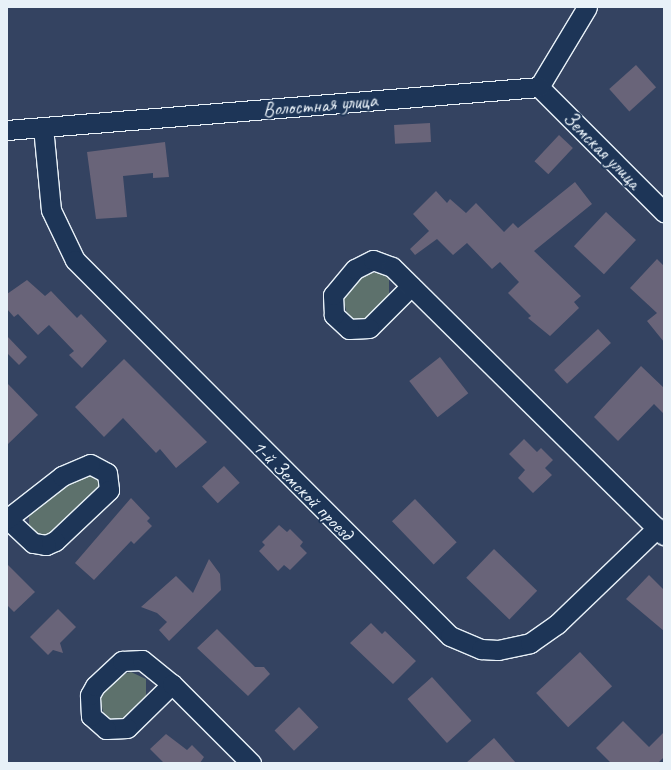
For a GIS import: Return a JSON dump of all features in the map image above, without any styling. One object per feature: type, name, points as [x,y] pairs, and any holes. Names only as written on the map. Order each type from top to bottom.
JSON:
[{"type":"street","points":[[539,87],[587,7]]},
{"type":"street","name":"Волостная улица","points":[[7,130],[539,87]]},
{"type":"street","name":"Земская улица","points":[[539,87],[664,212]]},
{"type":"street","name":"1-й Земской проезд","points":[[43,127],[51,210],[75,260],[450,636],[487,649],[514,648],[530,643],[557,624],[660,531],[411,286]]},
{"type":"street","points":[[97,465],[110,477],[109,490],[46,545],[33,543],[7,519],[74,468],[97,465]]},
{"type":"street","points":[[172,684],[250,763]]},
{"type":"green space","points":[[366,273],[381,273],[389,279],[389,298],[364,319],[355,320],[347,315],[343,296]]},
{"type":"green space","points":[[88,472],[104,483],[47,539],[29,530],[29,511],[76,476]]},
{"type":"green space","points":[[131,672],[146,679],[146,697],[122,720],[113,720],[104,716],[100,697],[123,674]]},
{"type":"building","points":[[636,65],[656,87],[629,111],[609,89]]},
{"type":"building","points":[[430,123],[431,142],[395,144],[394,125]]},
{"type":"building","points":[[559,135],[573,148],[548,174],[534,161]]},
{"type":"building","points":[[165,142],[169,177],[153,178],[153,173],[123,176],[127,217],[96,219],[87,152]]},
{"type":"building","points":[[575,182],[592,204],[534,251],[581,296],[574,302],[579,308],[550,336],[528,318],[531,316],[508,293],[519,282],[500,262],[492,269],[467,243],[453,255],[437,239],[415,255],[410,249],[429,231],[413,214],[436,191],[447,203],[450,199],[466,213],[476,203],[504,232],[513,223],[518,228]]},
{"type":"building","points":[[606,212],[636,240],[604,274],[574,246]]},
{"type":"building","points":[[657,259],[664,266],[664,342],[647,321],[657,313],[630,288]]},
{"type":"building","points":[[27,280],[45,296],[51,291],[77,318],[81,314],[107,341],[82,368],[69,355],[74,351],[49,325],[38,335],[18,314],[14,317],[7,309],[7,294]]},
{"type":"building","points":[[598,329],[611,343],[567,384],[554,370]]},
{"type":"building","points":[[7,336],[27,357],[19,365],[7,353]]},
{"type":"building","points":[[440,357],[468,393],[438,417],[409,381]]},
{"type":"building","points":[[124,359],[207,442],[176,468],[160,449],[156,453],[123,418],[104,437],[75,407]]},
{"type":"building","points":[[641,366],[664,388],[664,414],[654,404],[618,441],[594,417]]},
{"type":"building","points":[[7,383],[38,415],[7,445]]},
{"type":"building","points":[[524,439],[537,452],[541,448],[553,460],[545,468],[552,475],[533,493],[518,478],[525,470],[509,454]]},
{"type":"building","points":[[224,466],[240,483],[218,503],[202,486]]},
{"type":"building","points":[[131,498],[150,518],[147,521],[152,526],[134,544],[131,541],[94,580],[75,563]]},
{"type":"building","points":[[415,499],[457,542],[434,564],[392,521]]},
{"type":"building","points":[[279,525],[287,532],[290,529],[303,542],[300,546],[307,553],[290,570],[284,565],[278,571],[259,551],[265,545],[262,542]]},
{"type":"building","points":[[494,549],[537,591],[509,619],[466,578]]},
{"type":"building","points":[[209,559],[220,574],[221,590],[169,641],[159,630],[167,622],[157,613],[141,607],[176,576],[193,593]]},
{"type":"building","points":[[7,564],[35,592],[14,612],[7,605]]},
{"type":"building","points":[[649,575],[664,590],[664,631],[626,599]]},
{"type":"building","points":[[58,609],[76,627],[60,643],[63,653],[53,650],[48,655],[30,637]]},
{"type":"building","points":[[371,623],[382,634],[385,631],[416,661],[393,684],[350,643]]},
{"type":"building","points":[[217,629],[255,667],[264,667],[270,674],[248,696],[197,648]]},
{"type":"building","points":[[580,652],[612,686],[568,727],[536,693]]},
{"type":"building","points":[[432,677],[471,721],[447,743],[407,699]]},
{"type":"building","points":[[299,707],[318,727],[294,751],[275,731]]},
{"type":"building","points":[[623,721],[649,747],[664,732],[664,757],[658,763],[611,763],[596,748]]},
{"type":"building","points":[[166,734],[187,750],[192,745],[204,757],[200,763],[164,763],[150,749]]},
{"type":"building","points":[[494,738],[516,763],[466,763]]}]
